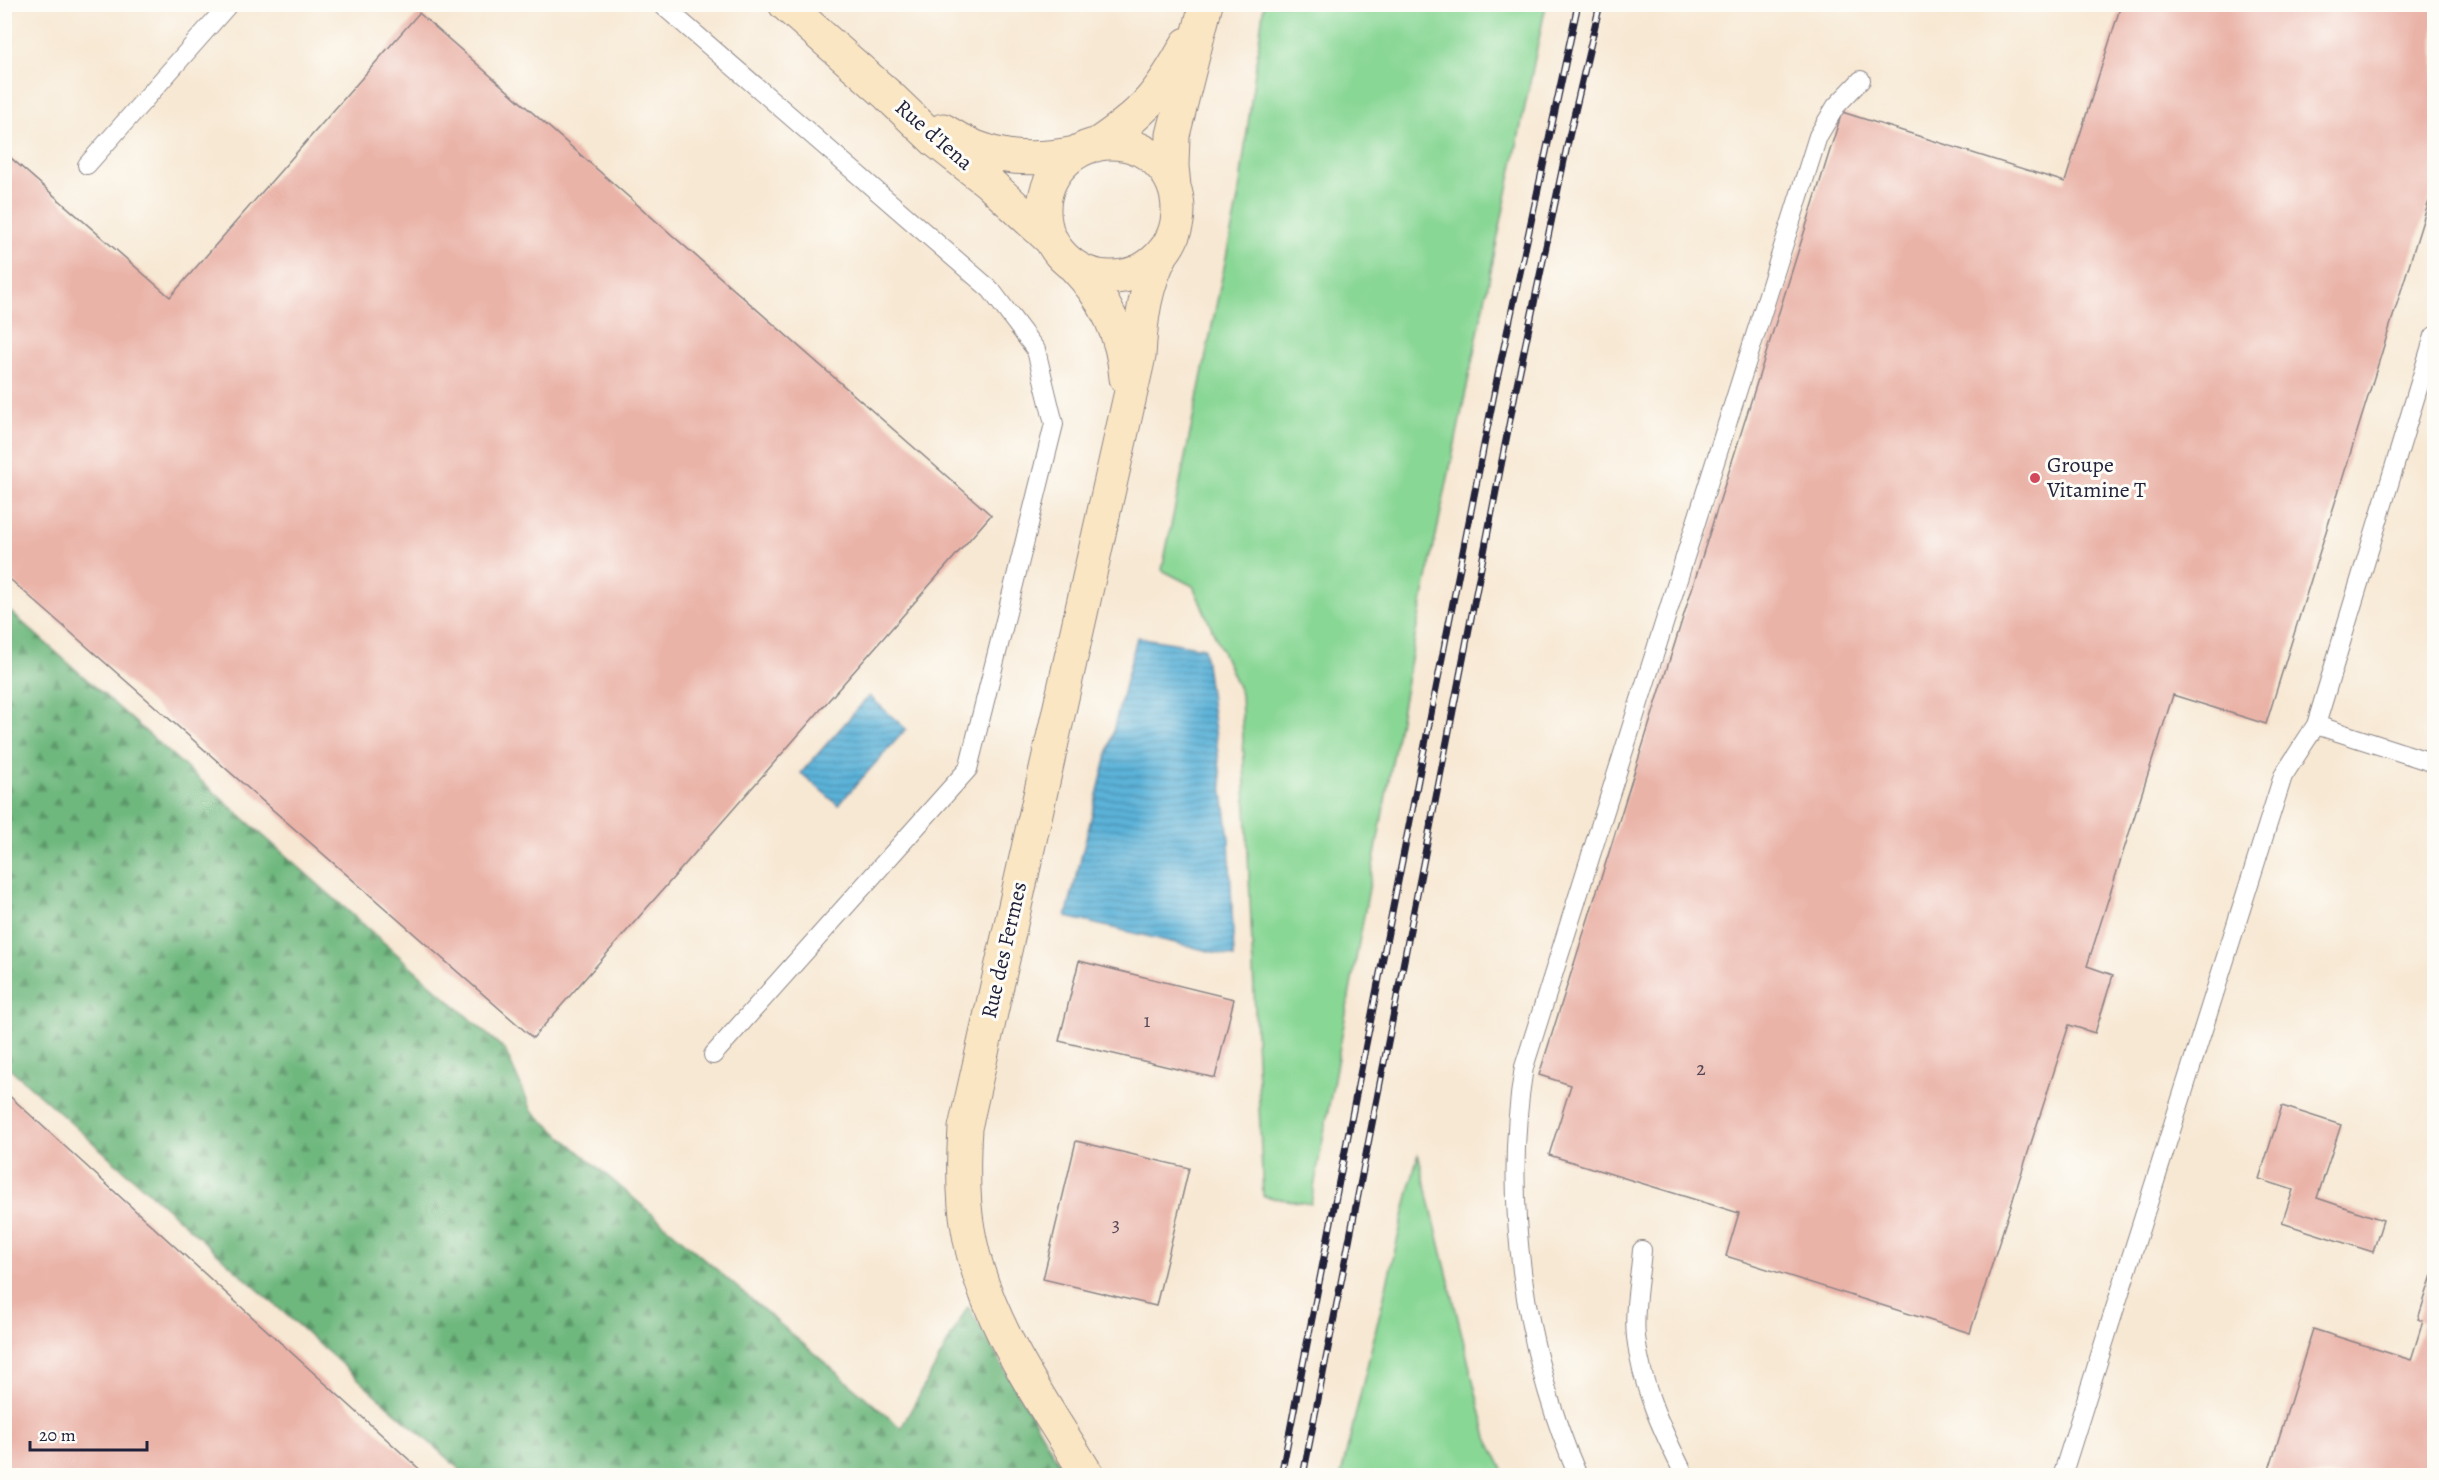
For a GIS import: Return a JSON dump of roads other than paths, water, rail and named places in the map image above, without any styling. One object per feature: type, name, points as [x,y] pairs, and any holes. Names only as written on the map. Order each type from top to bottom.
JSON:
[{"type":"street","points":[[785,4],[888,95]]},
{"type":"street","points":[[1204,9],[1173,135],[1172,166],[1177,222],[1164,252],[1137,272],[1116,277],[1094,275],[1074,266],[1065,259],[1052,241],[1045,220],[1046,198],[1053,177],[1086,149],[1133,120],[1152,101],[1170,75],[1204,9]]},
{"type":"street","name":"Rue d'Iena","points":[[888,95],[948,133],[1000,156],[1029,160],[1086,149]]},
{"type":"street","name":"Rue d'Iena","points":[[888,95],[936,141],[987,181],[1052,241]]},
{"type":"street","points":[[1086,149],[1118,143],[1139,149],[1158,162],[1175,190]]},
{"type":"street","name":"Rue des Fermes","points":[[1088,1476],[1024,1371],[985,1293],[968,1229],[963,1152],[967,1110],[1139,356],[1143,308],[1154,269],[1164,252]]},
{"type":"street","name":"Rue des Fermes","points":[[1074,266],[1099,294],[1110,314],[1125,366],[1128,404]]},
{"type":"lane","points":[[87,165],[229,4]]},
{"type":"lane","points":[[661,4],[991,290],[1036,350],[1054,423],[968,769],[713,1055]]},
{"type":"lane","points":[[1578,1476],[1554,1413],[1531,1334],[1520,1254],[1516,1140],[1524,1068],[1818,136],[1836,106],[1861,80]]},
{"type":"lane","points":[[2062,1476],[2283,776],[2316,725],[2434,336]]},
{"type":"lane","points":[[2316,725],[2434,763]]},
{"type":"lane","points":[[1642,1250],[1636,1335],[1644,1381],[1666,1437],[1685,1476]]},
{"type":"water","points":[[1137,637],[1204,648],[1229,838],[1234,957],[1066,917]]},
{"type":"water","points":[[869,696],[906,729],[838,805],[801,773]]},
{"type":"railway","points":[[1281,1476],[1496,384],[1578,4]]},
{"type":"railway","points":[[1303,1476],[1516,389],[1569,137],[1600,4]]},
{"type":"place","name":"Groupe Vitamine T","points":[[2035,478]]}]
